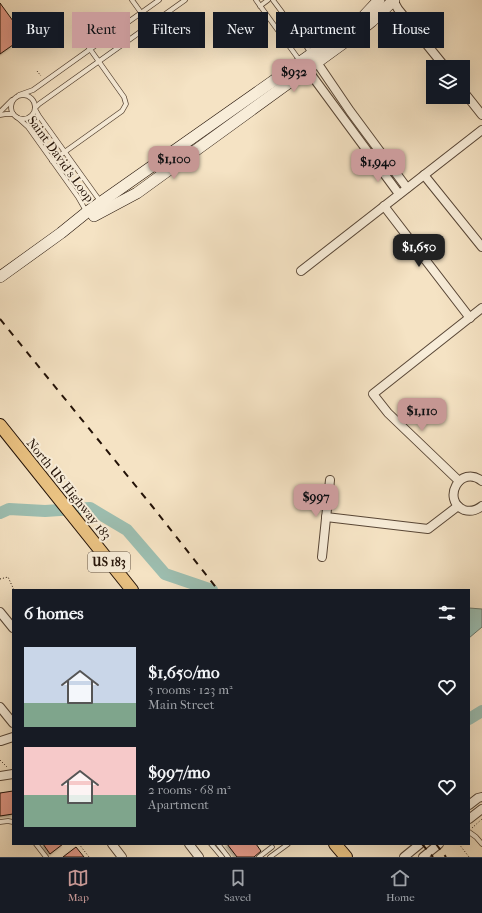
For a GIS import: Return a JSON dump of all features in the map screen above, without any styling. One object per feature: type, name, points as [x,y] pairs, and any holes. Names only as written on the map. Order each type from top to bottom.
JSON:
[{"type":"main road","name":"North US Highway 183","points":[[0,425],[131,589]]},
{"type":"main road","points":[[336,845],[346,857]]},
{"type":"street","points":[[314,58],[323,46],[363,17],[379,0]]},
{"type":"street","points":[[61,233],[137,193],[314,58],[356,34],[372,21],[393,0],[398,9],[439,60]]},
{"type":"street","points":[[314,58],[350,111],[407,188]]},
{"type":"street","points":[[304,66],[399,194]]},
{"type":"street","points":[[0,277],[61,233],[87,212],[304,66]]},
{"type":"street","points":[[470,100],[482,115]]},
{"type":"street","points":[[301,271],[482,130]]},
{"type":"street","points":[[424,175],[482,247]]},
{"type":"street","points":[[384,206],[470,318]]},
{"type":"street","points":[[459,481],[388,413],[373,394],[482,308]]},
{"type":"street","points":[[482,481],[476,478],[464,478],[459,481],[453,496],[458,506],[467,511],[473,511],[482,507]]},
{"type":"street","points":[[322,557],[330,480]]},
{"type":"street","points":[[326,517],[428,529],[458,506]]},
{"type":"street","points":[[0,612],[12,627]]},
{"type":"street","points":[[0,707],[12,722]]},
{"type":"street","points":[[1,741],[12,737]]},
{"type":"street","points":[[0,776],[12,774]]},
{"type":"street","points":[[470,804],[478,798],[482,797]]},
{"type":"street","points":[[470,818],[482,809]]},
{"type":"street","points":[[113,845],[122,857]]},
{"type":"street","points":[[190,845],[199,857]]},
{"type":"street","points":[[404,857],[419,845]]},
{"type":"street","points":[[423,857],[438,845]]},
{"type":"lane","points":[[132,0],[141,12],[159,0]]},
{"type":"lane","name":"Saint David's Loop","points":[[168,12],[185,0]]},
{"type":"lane","points":[[256,0],[304,66]]},
{"type":"lane","points":[[260,6],[268,0]]},
{"type":"lane","points":[[274,0],[314,58]]},
{"type":"lane","points":[[0,112],[15,97],[33,90],[138,14]]},
{"type":"lane","name":"Saint David's Loop","points":[[101,203],[35,109],[39,104],[138,34]]},
{"type":"lane","points":[[52,161],[122,111],[126,104],[124,97],[90,49]]},
{"type":"lane","points":[[12,100],[10,107],[13,114],[18,118],[28,118],[32,115],[35,109],[35,103],[31,97],[24,94],[19,95]]},
{"type":"lane","points":[[0,115],[13,114]]},
{"type":"lane","name":"Saint David's Loop","points":[[18,118],[28,127],[87,212]]},
{"type":"lane","points":[[0,822],[12,822]]},
{"type":"lane","points":[[470,830],[482,844]]},
{"type":"lane","points":[[37,845],[46,857]]},
{"type":"lane","points":[[212,845],[222,857]]},
{"type":"lane","points":[[219,845],[228,857]]},
{"type":"lane","points":[[259,857],[271,845],[277,853]]},
{"type":"lane","points":[[270,857],[287,845]]},
{"type":"path","points":[[37,71],[41,76]]},
{"type":"path","points":[[0,579],[8,577],[14,589]]},
{"type":"path","points":[[0,760],[7,767]]},
{"type":"path","points":[[470,830],[482,819]]},
{"type":"path","points":[[80,845],[89,857]]},
{"type":"path","points":[[460,845],[469,857]]},
{"type":"shaded area","points":[[470,608],[482,609],[482,627],[470,637]]},
{"type":"building","points":[[0,3],[12,20],[12,46],[0,54]]},
{"type":"building","points":[[12,791],[12,814],[0,816],[0,793]]},
{"type":"building","points":[[44,845],[62,845],[50,854]]},
{"type":"building","points":[[228,845],[257,845],[261,851],[254,857],[237,857]]},
{"type":"building","points":[[76,847],[84,857],[63,857]]},
{"type":"waterway","points":[[0,513],[9,509],[45,511],[90,508],[127,530],[165,574],[209,589]]},
{"type":"waterway","points":[[470,718],[482,711]]},
{"type":"railway","points":[[0,319],[152,506],[217,589]]},
{"type":"railway","points":[[423,845],[433,857]]},
{"type":"railway","points":[[437,845],[446,857]]}]
